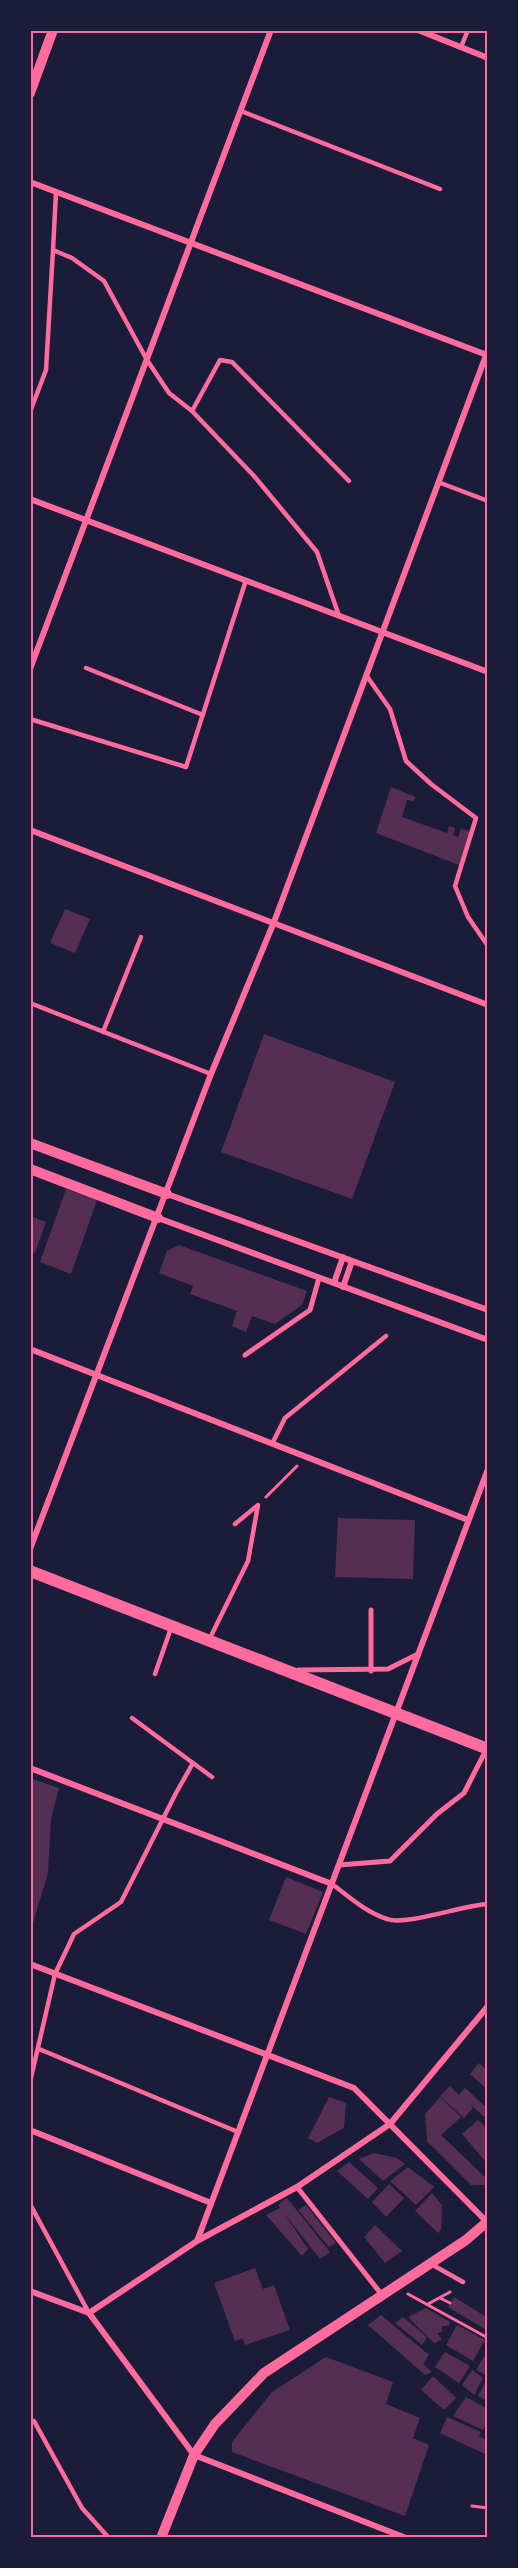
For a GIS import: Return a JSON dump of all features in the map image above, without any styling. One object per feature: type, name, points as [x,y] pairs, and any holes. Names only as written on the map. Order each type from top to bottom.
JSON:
[{"type":"main road","points":[[30,1571],[487,1748]]},
{"type":"street","points":[[30,93],[53,30]]},
{"type":"street","points":[[30,669],[272,30]]},
{"type":"street","points":[[418,30],[488,58]]},
{"type":"street","points":[[30,182],[487,353],[274,922],[211,1074],[30,1549]]},
{"type":"street","points":[[30,499],[487,670]]},
{"type":"street","points":[[30,830],[488,1005]]},
{"type":"street","points":[[30,1143],[488,1310]]},
{"type":"street","points":[[30,1170],[488,1340]]},
{"type":"street","points":[[334,1283],[343,1257]]},
{"type":"street","points":[[343,1287],[352,1260]]},
{"type":"street","points":[[244,1355],[310,1310],[319,1278]]},
{"type":"street","points":[[30,1349],[468,1520]]},
{"type":"street","points":[[197,2241],[488,1469]]},
{"type":"street","points":[[370,1671],[371,1610]]},
{"type":"street","points":[[286,1670],[370,1671],[388,1669],[418,1654]]},
{"type":"street","points":[[339,1865],[390,1861],[437,1814],[464,1794],[487,1748]]},
{"type":"street","points":[[30,1768],[332,1884]]},
{"type":"street","points":[[30,1964],[354,2088],[488,2222],[466,2240],[396,2288],[264,2373],[215,2424],[194,2455],[161,2538]]},
{"type":"street","points":[[89,2313],[197,2241],[297,2187],[390,2124],[488,2006]]},
{"type":"street","points":[[30,2130],[211,2204]]},
{"type":"street","points":[[297,2187],[382,2295]]},
{"type":"street","points":[[30,2291],[89,2313],[194,2455],[406,2538]]},
{"type":"lane","points":[[461,47],[468,30]]},
{"type":"lane","points":[[241,111],[440,189]]},
{"type":"lane","points":[[30,412],[46,370],[56,192]]},
{"type":"lane","points":[[53,250],[72,258],[104,281],[147,360],[169,393],[192,411],[284,510],[317,552],[339,616]]},
{"type":"lane","points":[[192,411],[220,360],[232,362],[349,481]]},
{"type":"lane","points":[[438,482],[488,501]]},
{"type":"lane","points":[[30,719],[186,766],[246,580]]},
{"type":"lane","points":[[86,668],[202,715]]},
{"type":"lane","points":[[366,675],[390,709],[406,761],[431,784],[476,818],[455,886],[468,917],[488,946]]},
{"type":"lane","points":[[103,1032],[141,937]]},
{"type":"lane","points":[[30,1003],[211,1074]]},
{"type":"lane","points":[[272,1444],[285,1418],[386,1336]]},
{"type":"lane","points":[[235,1524],[258,1505]]},
{"type":"lane","points":[[209,1640],[248,1561],[258,1505]]},
{"type":"lane","points":[[155,1674],[172,1626]]},
{"type":"lane","points":[[132,1718],[212,1777]]},
{"type":"lane","points":[[30,2082],[55,1974],[74,1934],[121,1902],[193,1763]]},
{"type":"lane","points":[[332,1884],[362,1907],[389,1920],[428,1916],[488,1904]]},
{"type":"lane","points":[[39,2049],[238,2132]]},
{"type":"lane","points":[[30,2204],[89,2313]]},
{"type":"lane","points":[[430,2264],[463,2282]]},
{"type":"lane","points":[[34,2421],[82,2508],[109,2538]]},
{"type":"path","points":[[258,1505],[306,1457]]},
{"type":"path","points":[[396,2288],[488,2338]]},
{"type":"path","points":[[428,2305],[450,2292]]},
{"type":"path","points":[[440,2298],[450,2303]]},
{"type":"path","points":[[472,2506],[488,2508]]},
{"type":"building","points":[[391,787],[416,797],[413,801],[407,800],[402,817],[447,833],[449,826],[455,828],[453,835],[458,837],[461,829],[470,831],[459,865],[376,833]]},
{"type":"building","points":[[65,909],[90,919],[75,953],[50,943]]},
{"type":"building","points":[[264,1034],[395,1082],[352,1199],[221,1152]]},
{"type":"building","points":[[66,1189],[97,1200],[71,1274],[40,1262]]},
{"type":"building","points":[[30,1216],[46,1222],[35,1253],[30,1252]]},
{"type":"building","points":[[179,1245],[307,1291],[302,1305],[275,1324],[252,1316],[246,1332],[232,1326],[237,1311],[190,1294],[193,1286],[159,1273],[167,1251]]},
{"type":"building","points":[[338,1518],[415,1520],[413,1579],[335,1577]]},
{"type":"building","points":[[30,1778],[59,1788],[51,1819],[48,1873],[31,1930]]},
{"type":"building","points":[[286,1877],[323,1892],[306,1934],[269,1920]]},
{"type":"building","points":[[479,2063],[488,2071],[488,2090],[470,2074]]},
{"type":"building","points":[[450,2086],[459,2095],[465,2088],[488,2109],[488,2113],[484,2117],[467,2101],[473,2108],[464,2118],[440,2096]]},
{"type":"building","points":[[329,2097],[346,2103],[344,2128],[317,2143],[308,2138]]},
{"type":"building","points":[[440,2097],[461,2117],[441,2135],[488,2180],[488,2185],[471,2185],[427,2141],[425,2114]]},
{"type":"building","points":[[478,2120],[488,2129],[488,2157],[485,2161],[462,2134]]},
{"type":"building","points":[[374,2153],[397,2158],[405,2164],[383,2181],[359,2159]]},
{"type":"building","points":[[349,2162],[378,2188],[368,2199],[337,2171]]},
{"type":"building","points":[[408,2167],[434,2187],[416,2205],[390,2181]]},
{"type":"building","points":[[389,2184],[404,2198],[386,2217],[372,2202]]},
{"type":"building","points":[[432,2193],[442,2205],[441,2230],[438,2233],[415,2211]]},
{"type":"building","points":[[287,2198],[330,2252],[320,2259],[284,2213],[308,2249],[302,2256],[266,2215],[280,2208],[278,2205]]},
{"type":"building","points":[[306,2205],[336,2243],[329,2247],[298,2210]]},
{"type":"building","points":[[375,2225],[402,2251],[385,2263],[364,2237]]},
{"type":"building","points":[[255,2268],[263,2289],[274,2285],[290,2330],[245,2345],[243,2338],[235,2341],[214,2283]]},
{"type":"building","points":[[454,2297],[488,2318],[488,2331],[448,2307]]},
{"type":"building","points":[[426,2308],[450,2322],[449,2326],[442,2326],[442,2332],[437,2333],[442,2340],[434,2343],[408,2317]]},
{"type":"building","points":[[381,2315],[429,2355],[423,2364],[432,2372],[425,2375],[368,2325]]},
{"type":"building","points":[[403,2317],[427,2337],[422,2345],[395,2323]]},
{"type":"building","points":[[457,2325],[485,2340],[473,2361],[446,2345]]},
{"type":"building","points":[[488,2350],[488,2376],[476,2370]]},
{"type":"building","points":[[445,2352],[470,2366],[459,2383],[435,2367]]},
{"type":"building","points":[[326,2357],[393,2382],[386,2404],[420,2418],[413,2438],[429,2445],[405,2516],[232,2452],[232,2442],[272,2392]]},
{"type":"building","points":[[472,2370],[483,2378],[474,2395],[462,2385]]},
{"type":"building","points":[[433,2376],[456,2398],[444,2410],[421,2390]]},
{"type":"building","points":[[488,2377],[488,2401],[478,2396]]},
{"type":"building","points":[[466,2397],[488,2409],[488,2420],[483,2430],[453,2416]]},
{"type":"building","points":[[447,2417],[481,2432],[479,2436],[488,2441],[487,2455],[440,2433]]}]
